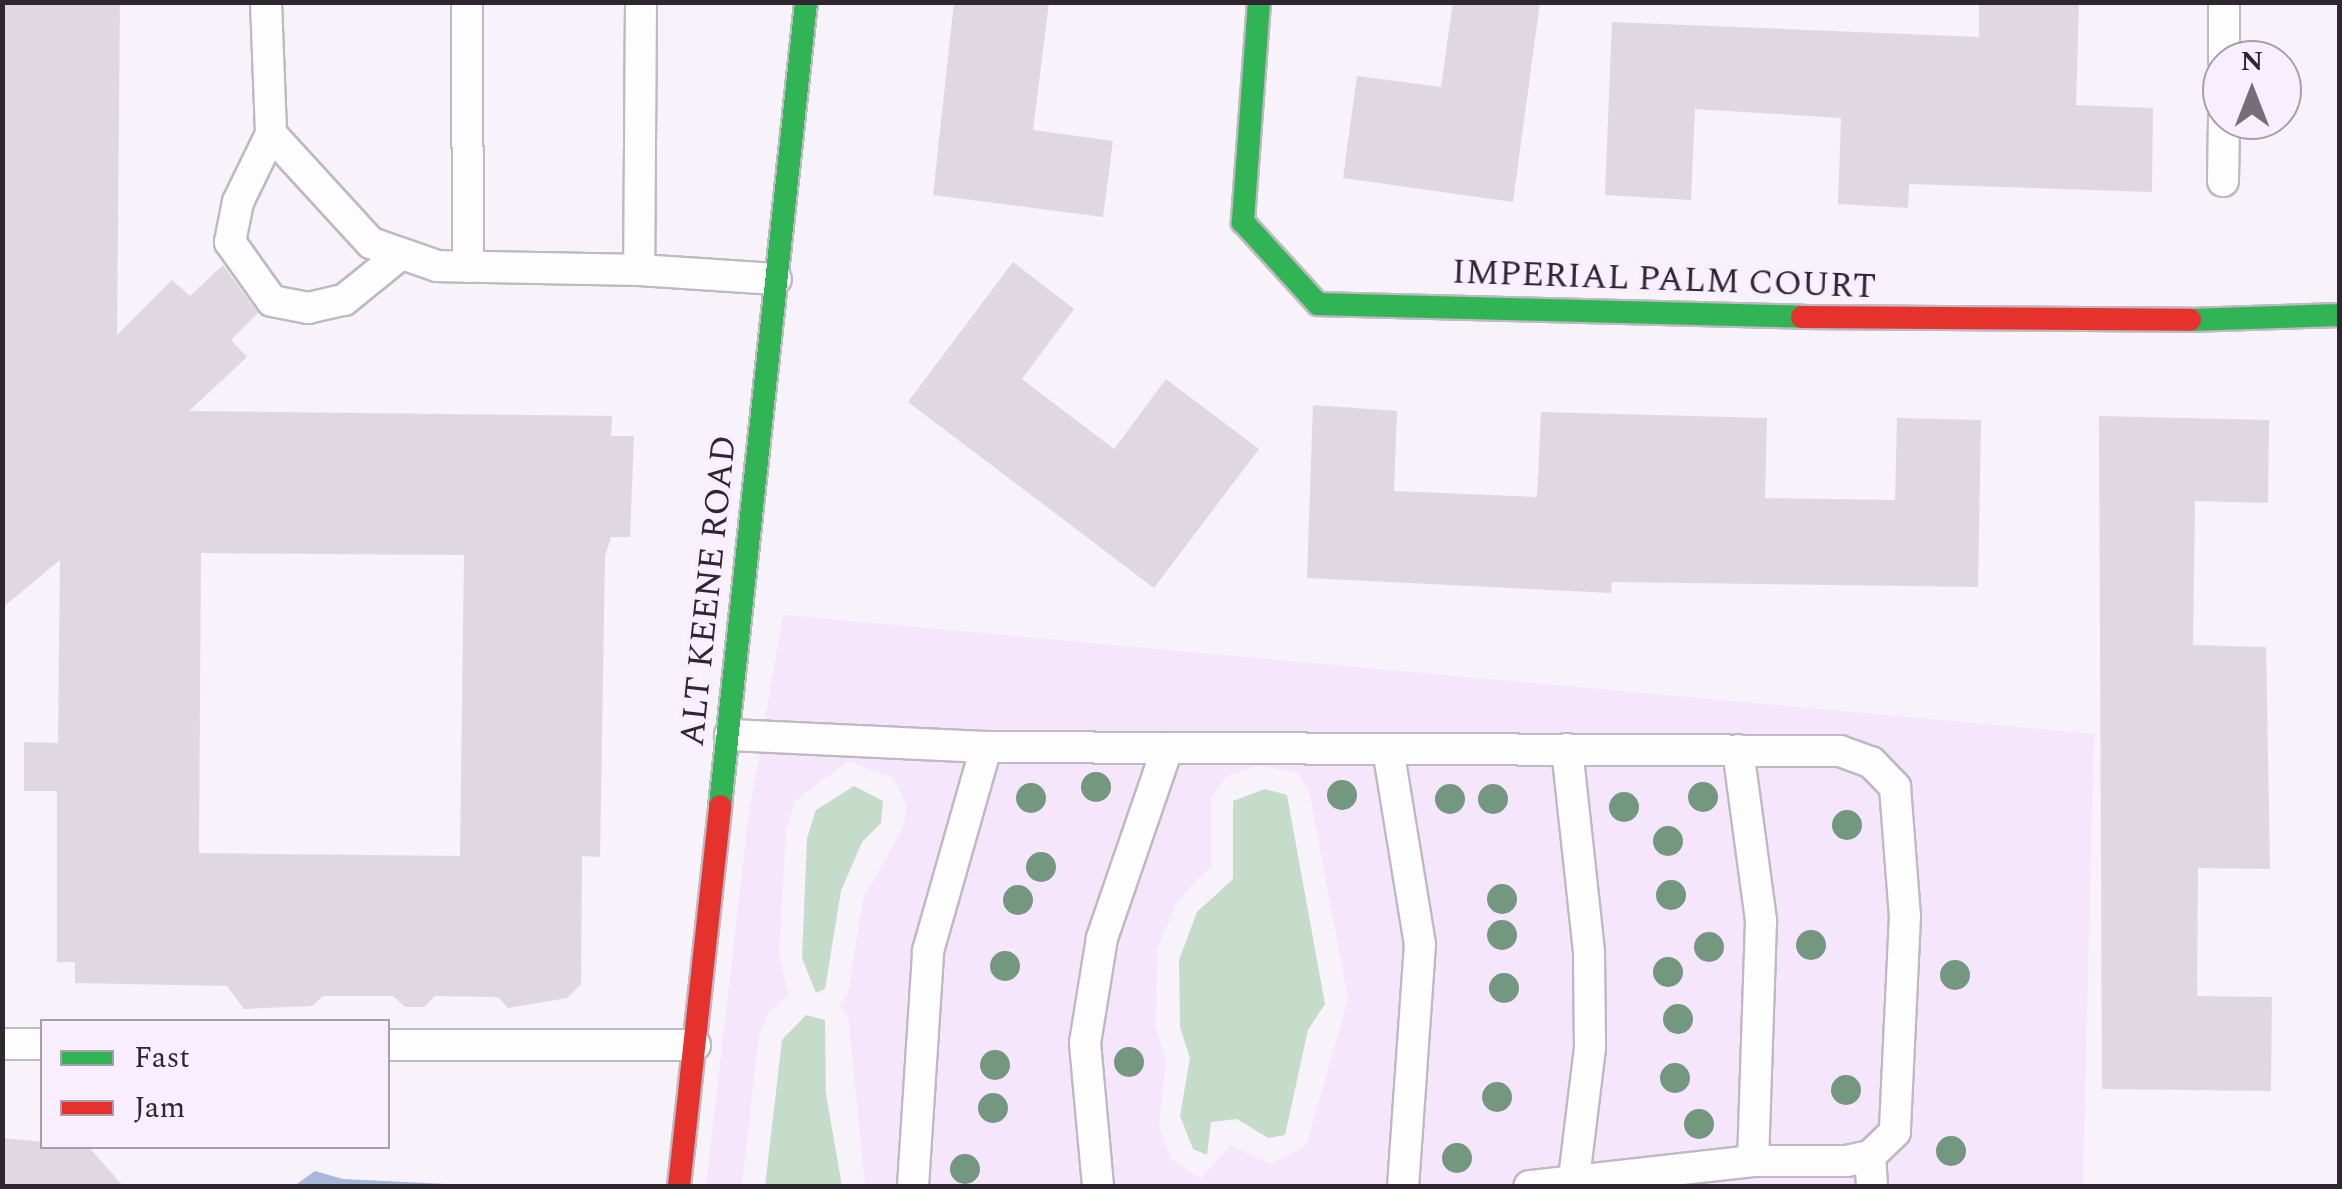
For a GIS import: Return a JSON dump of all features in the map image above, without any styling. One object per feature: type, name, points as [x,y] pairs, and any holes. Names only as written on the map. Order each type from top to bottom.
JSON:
[{"type":"street","name":"ALT KEENE ROAD","points":[[679,1186],[806,2]]},
{"type":"street","name":"IMPERIAL PALM COURT","points":[[1258,2],[1243,222],[1318,304],[2056,324],[2340,315]]},
{"type":"lane","points":[[266,2],[270,134],[238,202],[230,242],[272,302],[308,308],[344,300],[396,258]]},
{"type":"lane","points":[[467,2],[468,267]]},
{"type":"lane","points":[[639,270],[641,2]]},
{"type":"lane","points":[[2224,2],[2224,40]]},
{"type":"lane","points":[[270,134],[322,197],[396,258],[468,267],[639,270],[776,279]]},
{"type":"lane","points":[[2223,181],[2224,140]]},
{"type":"lane","points":[[730,735],[986,747],[1840,751],[1871,762],[1895,787],[1905,916],[1895,1132],[1870,1156],[1753,1161],[1529,1186]]},
{"type":"lane","points":[[912,1186],[928,951],[986,747]]},
{"type":"lane","points":[[1098,1186],[1085,1043],[1093,990],[1102,938],[1167,748]]},
{"type":"lane","points":[[1388,750],[1420,944],[1403,1186]]},
{"type":"lane","points":[[1567,750],[1589,953],[1590,1048],[1574,1179]]},
{"type":"lane","points":[[1738,750],[1762,921],[1753,1161]]},
{"type":"lane","points":[[2,1044],[40,1044]]},
{"type":"lane","points":[[390,1045],[696,1045]]},
{"type":"lane","points":[[1870,1156],[1872,1186]]},
{"type":"shaded area","points":[[783,615],[2094,734],[2083,1186],[865,1186],[848,1016],[839,1005],[848,993],[863,899],[904,826],[906,805],[893,778],[848,761],[795,801],[786,829],[779,955],[789,996],[769,1011],[759,1034],[742,1186],[706,1186],[748,820]],"holes":[[[1258,765],[1299,774],[1309,791],[1348,999],[1306,1146],[1271,1164],[1230,1145],[1201,1179],[1171,1159],[1159,1126],[1166,1062],[1156,1027],[1157,950],[1177,902],[1211,866],[1211,798],[1226,777]]]},
{"type":"green space","points":[[854,786],[883,801],[881,823],[862,842],[841,891],[825,989],[816,993],[802,958],[807,838],[816,810]]},
{"type":"green space","points":[[1265,789],[1287,795],[1325,1004],[1308,1030],[1285,1135],[1268,1138],[1237,1119],[1211,1122],[1207,1155],[1193,1149],[1180,1116],[1190,1058],[1180,1027],[1179,960],[1197,912],[1233,879],[1233,801]]},
{"type":"green space","points":[[806,1015],[825,1020],[826,1094],[842,1186],[765,1186],[782,1040]]},
{"type":"water","points":[[315,1171],[343,1179],[488,1186],[294,1186]]},
{"type":"building","points":[[2,2],[120,2],[117,335],[172,280],[190,296],[223,265],[258,313],[231,340],[247,357],[189,411],[612,416],[611,436],[634,436],[630,537],[611,537],[605,556],[600,857],[582,856],[581,984],[567,998],[508,1008],[498,997],[435,996],[424,1007],[405,1007],[393,996],[323,996],[312,1006],[244,1009],[227,986],[75,983],[75,962],[57,962],[57,791],[24,791],[24,742],[58,743],[60,560],[2,608]],"holes":[[[201,553],[464,555],[460,856],[199,853]]]},
{"type":"building","points":[[954,2],[1049,2],[1033,130],[1113,141],[1103,217],[933,195]]},
{"type":"building","points":[[1453,2],[1540,2],[1513,202],[1343,178],[1357,76],[1441,87]]},
{"type":"building","points":[[1979,2],[2079,2],[2076,105],[2153,108],[2152,192],[1909,184],[1908,208],[1838,204],[1841,118],[1695,109],[1691,200],[1605,195],[1612,22],[1979,37]]},
{"type":"building","points":[[1013,262],[1074,309],[1022,379],[1114,449],[1166,379],[1259,449],[1154,588],[908,402]]},
{"type":"building","points":[[1313,405],[1397,411],[1394,491],[1537,497],[1541,412],[1767,418],[1765,498],[1895,500],[1897,418],[1981,420],[1978,587],[1612,582],[1611,593],[1307,578]]},
{"type":"building","points":[[2099,416],[2269,420],[2268,503],[2195,501],[2193,645],[2266,647],[2270,869],[2198,868],[2197,996],[2272,997],[2271,1091],[2102,1089]]},
{"type":"building","points":[[2,1138],[40,1142],[40,1149],[91,1149],[123,1186],[2,1186]]},
{"type":"traffic: fast","points":[[720,806],[806,2]]},
{"type":"traffic: fast","points":[[1259,2],[1243,222],[1318,304],[1802,317]]},
{"type":"traffic: fast","points":[[2190,320],[2340,315]]},
{"type":"traffic: jam","points":[[1802,317],[2190,320]]},
{"type":"traffic: jam","points":[[679,1186],[720,806]]}]
